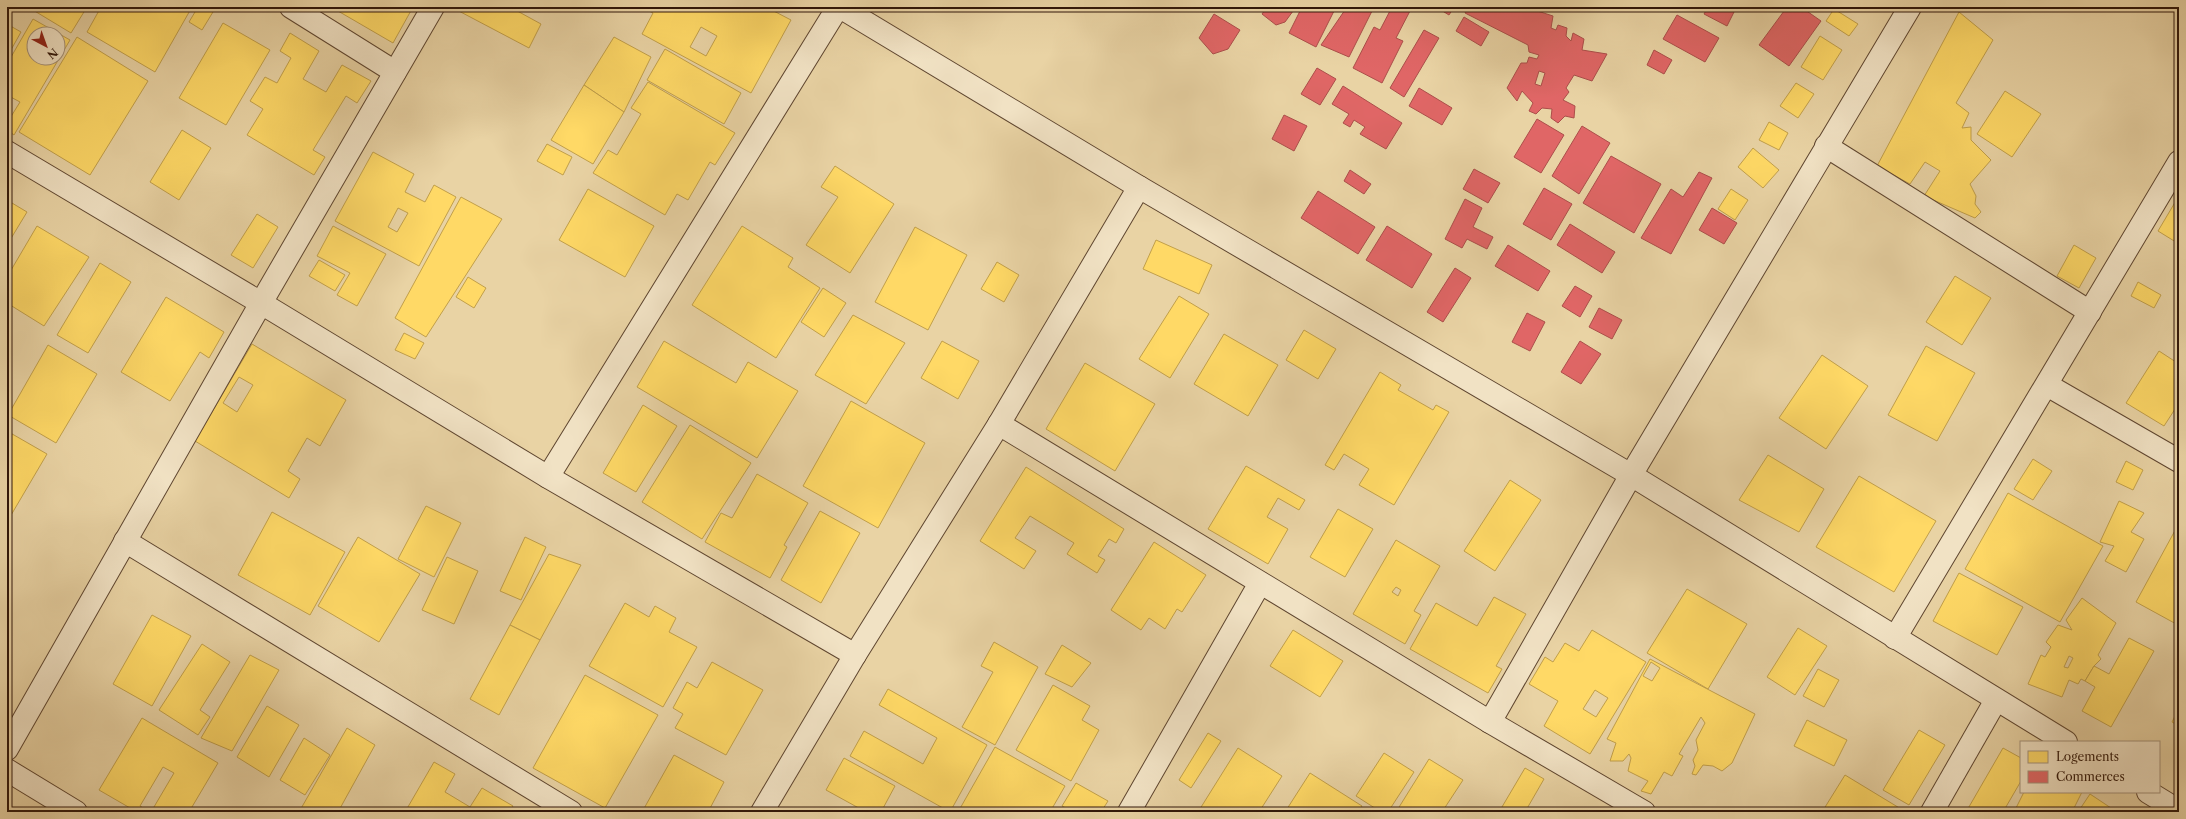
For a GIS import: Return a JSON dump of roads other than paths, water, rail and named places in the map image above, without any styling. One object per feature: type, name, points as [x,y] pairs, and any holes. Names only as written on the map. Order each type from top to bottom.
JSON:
[{"type":"street","points":[[291,7],[395,72]]},
{"type":"street","points":[[7,749],[261,303],[433,7]]},
{"type":"street","points":[[548,477],[839,7],[1139,187],[1631,475],[2064,741]]},
{"type":"street","points":[[1490,722],[1631,475],[1910,7]]},
{"type":"street","points":[[1826,146],[2090,312]]},
{"type":"street","points":[[7,152],[261,303],[548,477],[855,655]]},
{"type":"street","points":[[1895,638],[2090,312],[2176,173]]},
{"type":"street","points":[[762,812],[855,655],[999,424],[1139,187]]},
{"type":"street","points":[[2047,385],[2179,461]]},
{"type":"street","points":[[999,424],[1490,722],[1644,812]]},
{"type":"street","points":[[125,541],[571,812]]},
{"type":"street","points":[[1129,812],[1260,583]]},
{"type":"street","points":[[1932,812],[1996,700]]},
{"type":"street","points":[[7,770],[76,812]]},
{"type":"street","points":[[2150,793],[2179,811]]}]
